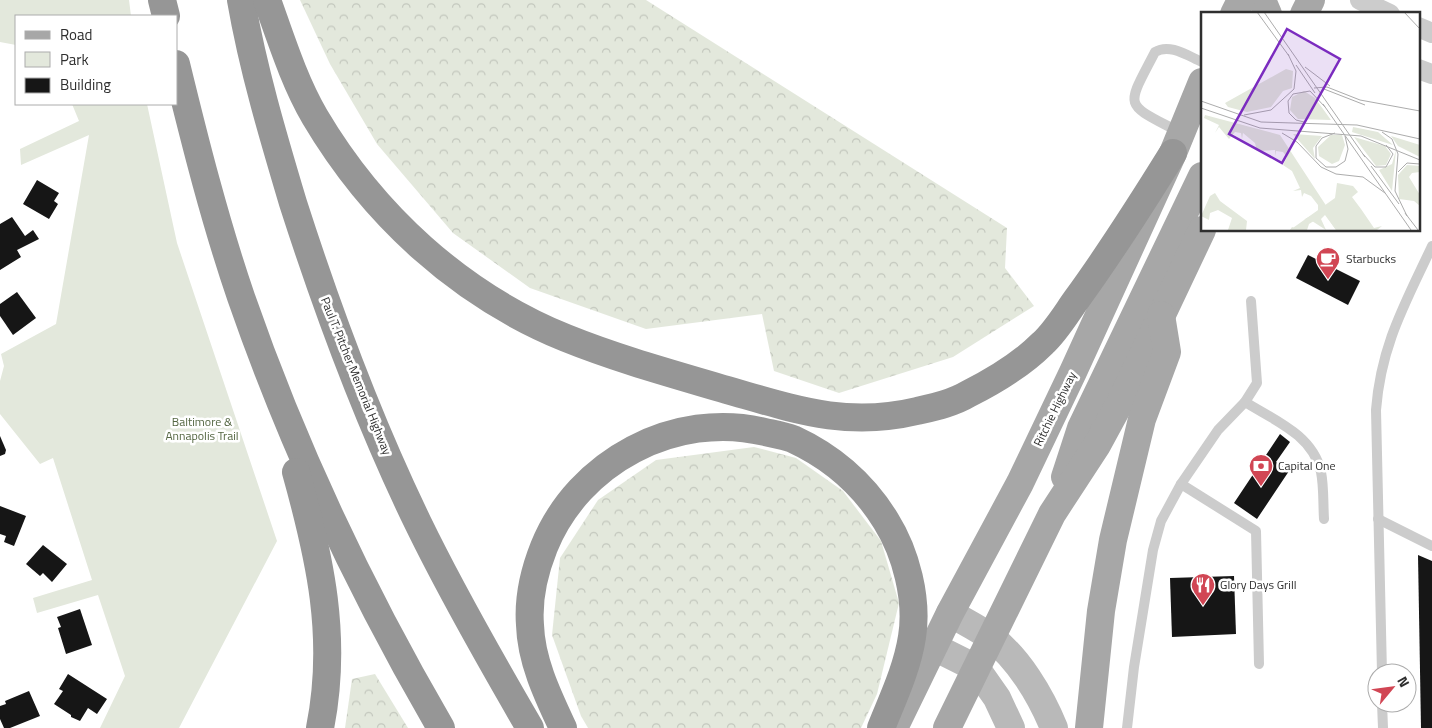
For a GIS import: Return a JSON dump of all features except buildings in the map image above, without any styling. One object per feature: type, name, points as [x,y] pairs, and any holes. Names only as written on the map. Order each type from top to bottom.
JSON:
[{"type":"highway","points":[[162,0],[166,15]]},
{"type":"highway","name":"Paul T. Pitcher Memorial Highway","points":[[240,0],[272,136],[313,267],[365,406],[418,523],[476,636],[530,728]]},
{"type":"highway","points":[[267,0],[288,60],[314,116],[346,165],[389,218],[441,265],[499,304],[562,336],[621,359],[801,411],[828,416],[889,418],[933,408],[967,395],[1005,372],[1044,343],[1114,249],[1177,143]]},
{"type":"highway","points":[[178,72],[198,151],[241,296],[296,440],[350,559],[409,673],[441,728]]},
{"type":"highway","points":[[276,388],[288,444],[316,544],[324,596],[328,649],[324,706],[320,728]]},
{"type":"highway","points":[[563,728],[548,697],[534,657],[530,625],[531,593],[539,559],[550,531],[568,504],[588,480],[617,457],[652,440],[687,430],[719,426],[754,429],[792,438],[820,453],[849,475],[873,499],[894,533],[905,562],[912,599],[912,635],[905,667],[881,728]]},
{"type":"main road","points":[[1235,12],[1240,0]]},
{"type":"main road","points":[[1262,0],[1267,12]]},
{"type":"main road","points":[[1305,12],[1311,0]]},
{"type":"main road","name":"Ritchie Highway","points":[[894,728],[950,613],[1032,458],[1177,143],[1201,84]]},
{"type":"main road","points":[[1052,514],[1081,428],[1201,178]]},
{"type":"main road","points":[[947,728],[1052,514],[1097,445],[1122,399],[1202,231]]},
{"type":"main road","points":[[1089,728],[1101,611],[1113,540],[1142,419],[1167,352],[1161,315]]},
{"type":"main road","points":[[950,613],[991,638],[1010,657],[1036,691],[1054,728]]},
{"type":"main road","points":[[934,647],[976,668],[997,698],[1011,728]]},
{"type":"street","points":[[1311,0],[1320,12]]},
{"type":"street","points":[[1360,0],[1386,12]]},
{"type":"street","points":[[1420,28],[1432,33]]},
{"type":"street","points":[[1420,70],[1432,74]]},
{"type":"lane","points":[[1177,143],[1137,110],[1133,101],[1134,93],[1155,52],[1162,48],[1170,48],[1201,62]]},
{"type":"lane","points":[[1382,663],[1376,410],[1382,364],[1393,329],[1432,246]]},
{"type":"lane","points":[[1127,728],[1153,550],[1161,521],[1181,484],[1218,430],[1245,402],[1257,383],[1251,301]]},
{"type":"lane","points":[[1245,402],[1302,438],[1312,450],[1321,472],[1324,519]]},
{"type":"lane","points":[[1181,484],[1256,531],[1259,664]]},
{"type":"lane","points":[[1378,519],[1432,546]]},
{"type":"lane","points":[[1382,713],[1383,728]]},
{"type":"green space","points":[[0,0],[129,0],[131,15],[15,15],[15,45],[0,42]]},
{"type":"green space","points":[[300,0],[646,0],[1007,228],[1005,268],[1034,306],[953,357],[839,393],[774,371],[762,314],[646,329],[530,288],[453,233],[377,144],[330,64]]},
{"type":"green space","name":"Baltimore & Annapolis Trail","points":[[72,105],[147,105],[177,243],[277,541],[179,728],[100,728],[125,676],[98,595],[37,613],[33,598],[92,580],[53,458],[40,464],[0,414],[0,381],[4,366],[1,354],[56,324],[89,135],[21,165],[20,149],[79,121]]},
{"type":"green space","points":[[754,447],[796,458],[843,491],[881,541],[899,603],[877,694],[861,728],[588,728],[581,716],[552,635],[560,558],[598,500],[656,460]]},
{"type":"green space","points":[[375,674],[408,728],[345,728],[352,679]]},
{"type":"place","name":"Starbucks","points":[[1328,280]]},
{"type":"place","name":"Capital One","points":[[1261,487]]},
{"type":"place","name":"Glory Days Grill","points":[[1203,606]]}]
